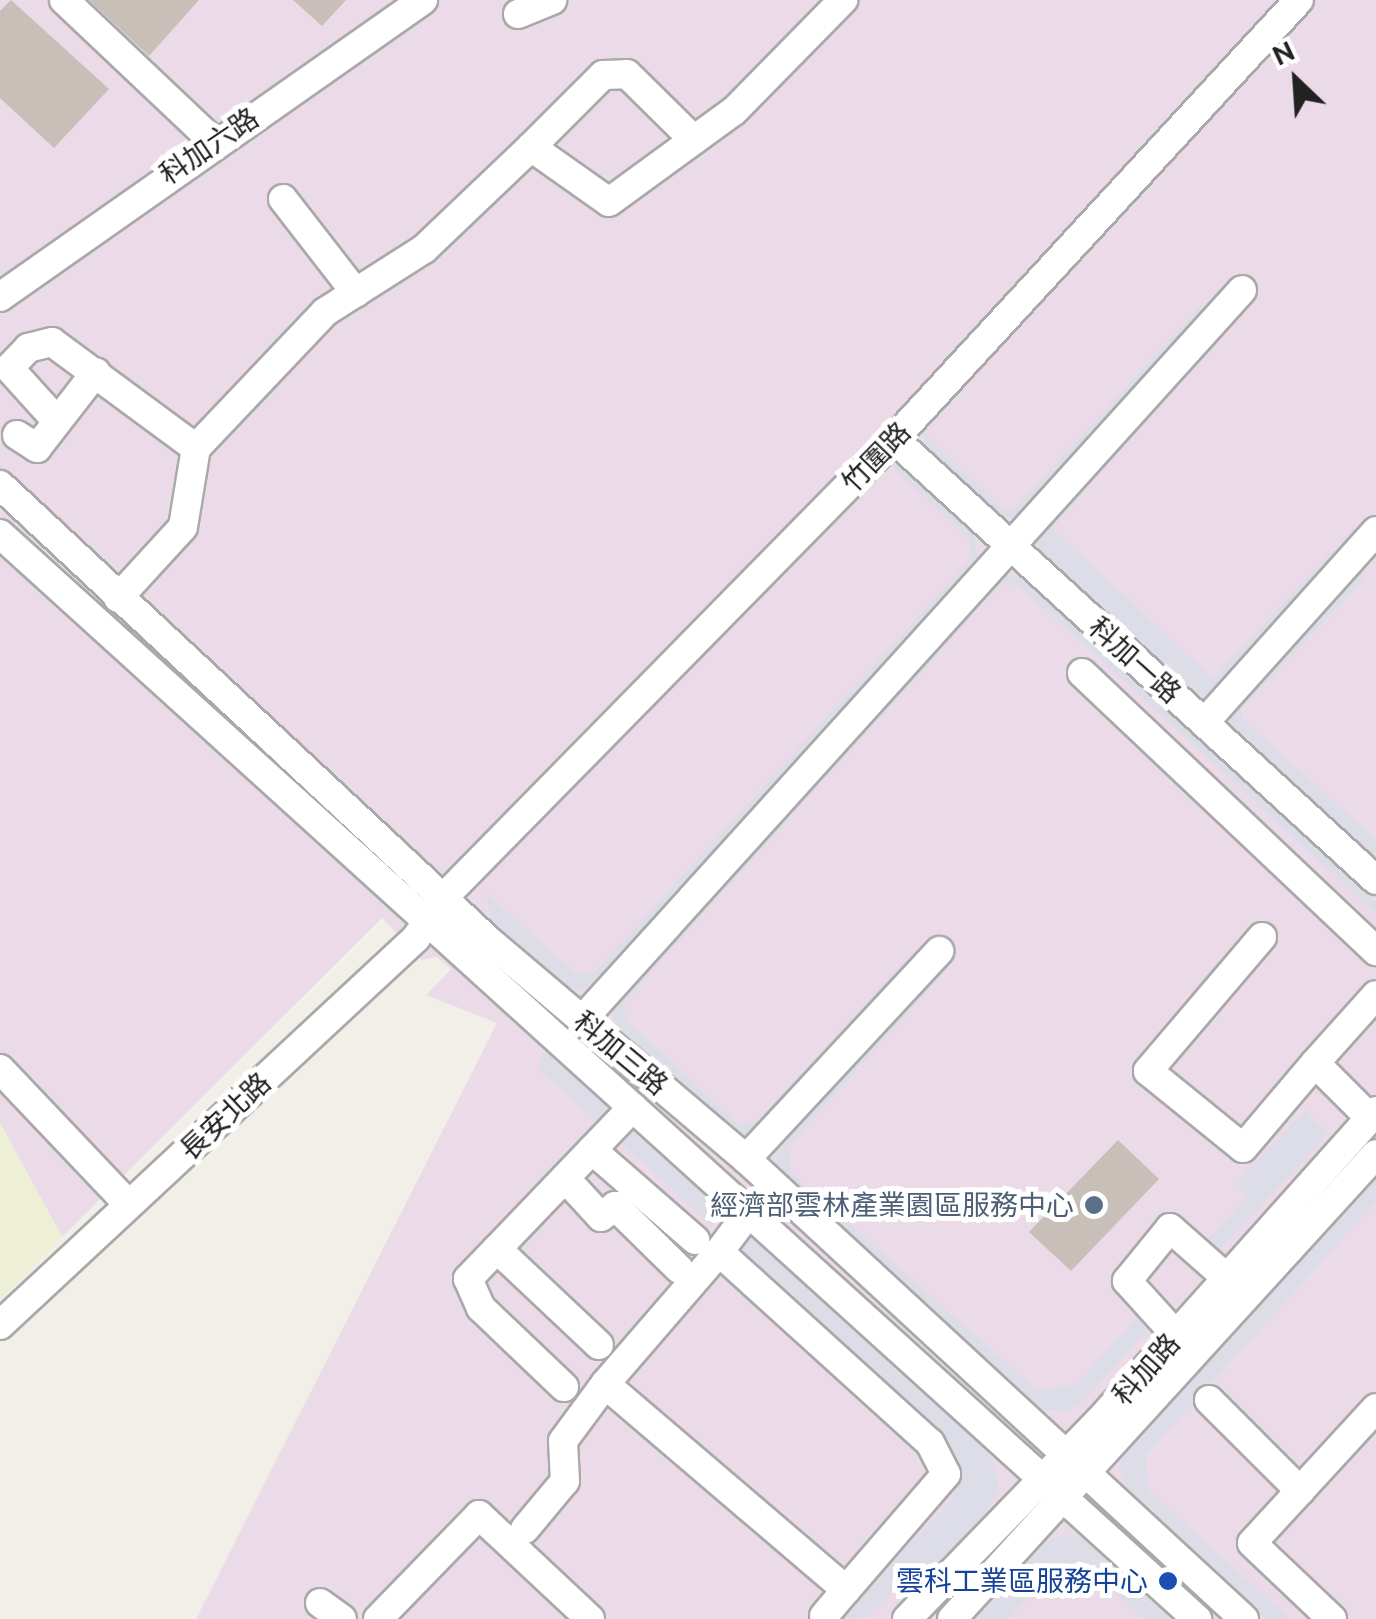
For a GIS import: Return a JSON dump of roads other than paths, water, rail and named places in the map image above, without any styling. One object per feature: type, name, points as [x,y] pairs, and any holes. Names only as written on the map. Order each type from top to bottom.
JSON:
[{"type":"street","points":[[64,0],[214,142]]},
{"type":"street","name":"科加六路","points":[[4,287],[422,0]]},
{"type":"street","points":[[518,14],[552,0]]},
{"type":"street","name":"竹圍路","points":[[439,905],[894,439],[1299,0]]},
{"type":"street","points":[[531,147],[608,202],[734,111],[832,4]]},
{"type":"street","points":[[118,598],[182,527],[196,448],[325,312],[424,249],[603,75],[627,74],[694,140]]},
{"type":"street","points":[[282,199],[356,292]]},
{"type":"street","points":[[582,1020],[1242,290]]},
{"type":"street","points":[[56,420],[8,368],[28,348],[52,342],[196,448]]},
{"type":"street","points":[[18,435],[37,448],[96,372]]},
{"type":"street","name":"科加一路","points":[[894,439],[1376,880]]},
{"type":"street","name":"科加三路","points":[[0,485],[439,905],[633,1107],[1197,1619]]},
{"type":"street","points":[[1204,723],[1376,531]]},
{"type":"street","name":"科加三路","points":[[0,534],[410,907],[439,905],[746,1159],[1079,1462],[1244,1619]]},
{"type":"street","points":[[1082,673],[1376,951]]},
{"type":"street","name":"長安北路","points":[[0,1325],[416,938],[439,905]]},
{"type":"street","points":[[1262,937],[1148,1070],[1243,1148],[1376,995]]},
{"type":"street","points":[[746,1159],[939,951]]},
{"type":"street","points":[[1314,1063],[1373,1114]]},
{"type":"street","points":[[0,1069],[129,1205]]},
{"type":"street","points":[[564,1387],[480,1308],[468,1279],[633,1107]]},
{"type":"street","name":"科加路","points":[[907,1619],[1079,1462],[1237,1286],[1373,1114]]},
{"type":"street","points":[[592,1150],[930,1442],[946,1474],[825,1618]]},
{"type":"street","name":"科加路","points":[[1237,1286],[1376,1154]]},
{"type":"street","points":[[565,1178],[601,1217],[615,1206],[678,1270]]},
{"type":"street","points":[[525,1529],[565,1481],[562,1441],[707,1246],[749,1212]]},
{"type":"street","points":[[1185,1344],[1127,1281],[1170,1228],[1237,1286]]},
{"type":"street","points":[[496,1249],[599,1345]]},
{"type":"street","points":[[605,1384],[846,1590]]},
{"type":"street","points":[[1209,1400],[1300,1491]]},
{"type":"street","points":[[1332,1619],[1252,1543],[1376,1408]]},
{"type":"street","name":"科加路","points":[[952,1619],[1053,1489]]},
{"type":"street","points":[[378,1619],[479,1515],[590,1619]]},
{"type":"place","name":"經濟部雲林產業園區服務中心","points":[[1094,1205]]},
{"type":"place","name":"雲科工業區服務中心","points":[[1168,1581]]}]
